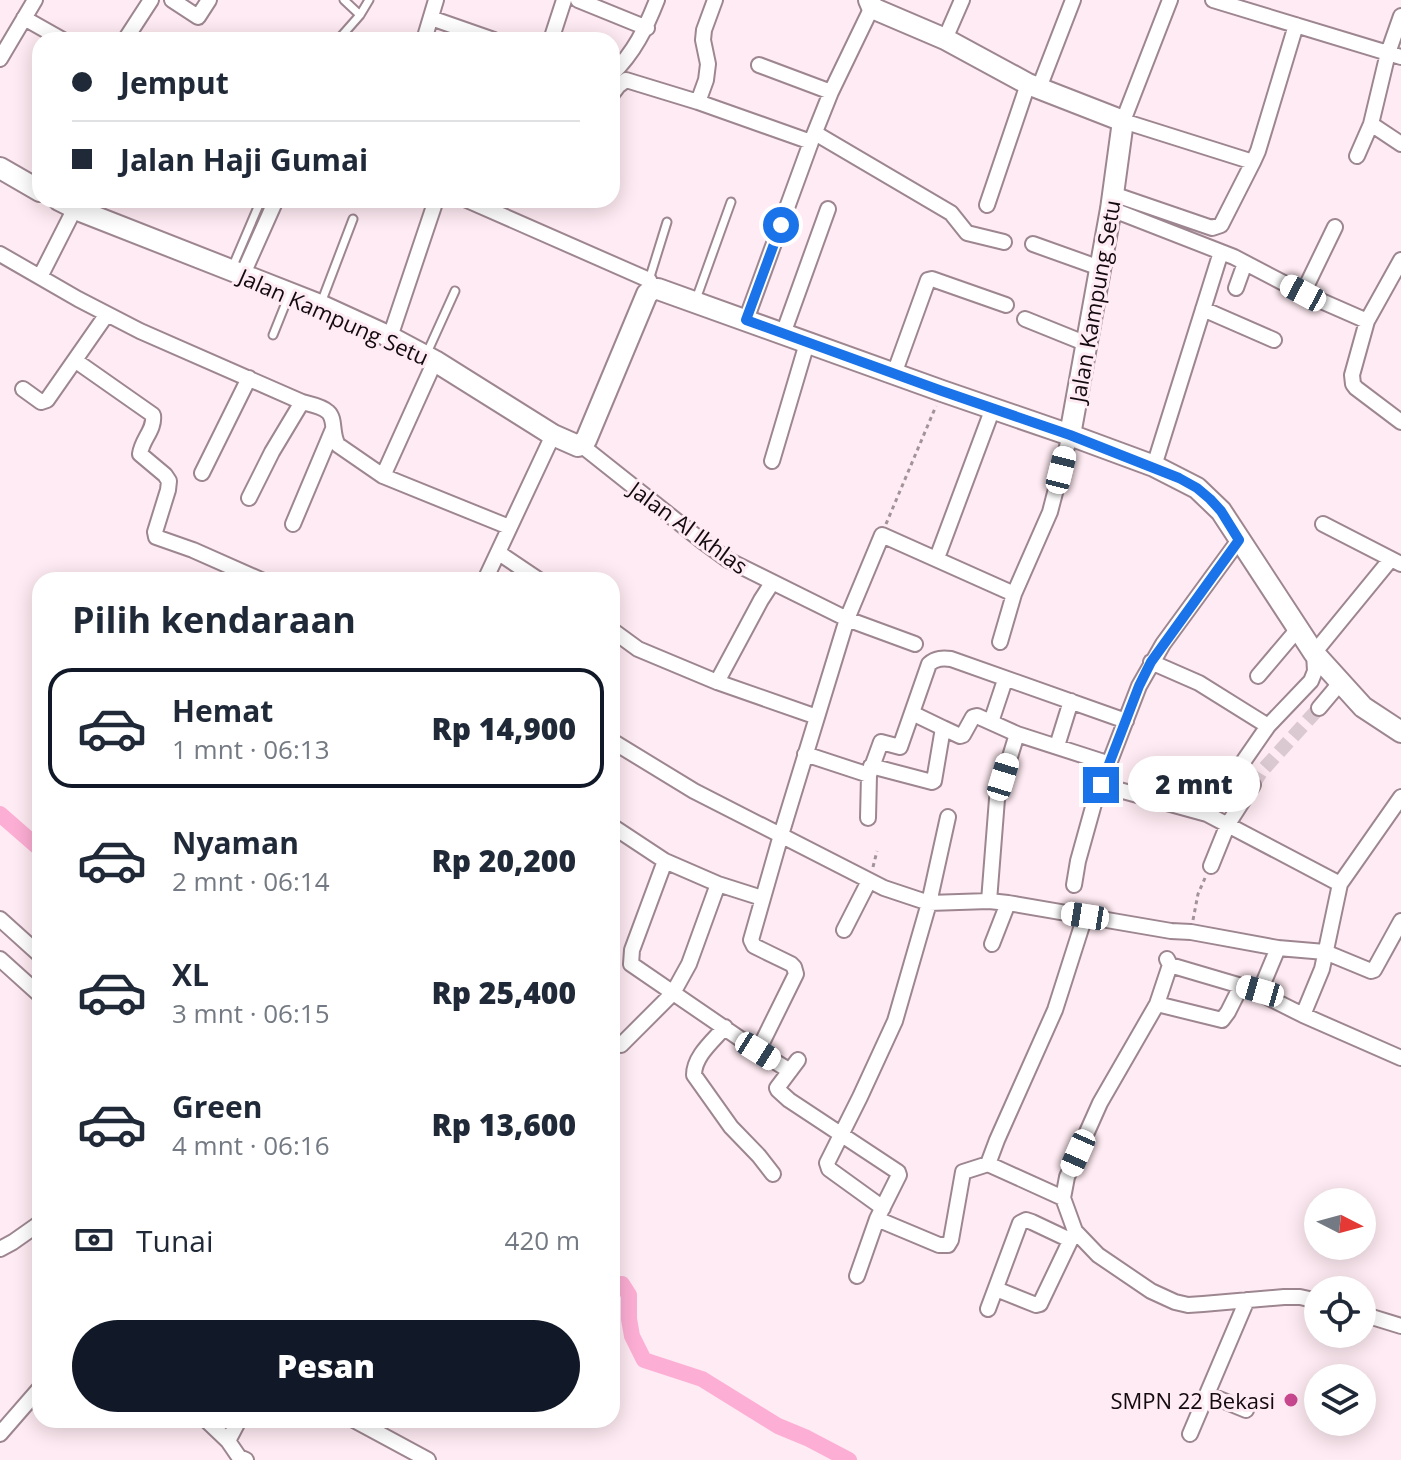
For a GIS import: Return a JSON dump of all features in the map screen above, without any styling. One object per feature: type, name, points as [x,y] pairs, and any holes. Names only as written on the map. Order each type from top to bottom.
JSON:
[{"type":"street","points":[[2,51],[35,0]]},
{"type":"street","points":[[130,32],[151,0]]},
{"type":"street","points":[[172,0],[198,17],[209,0]]},
{"type":"street","points":[[427,32],[436,0]]},
{"type":"street","points":[[554,32],[564,0]]},
{"type":"street","points":[[578,0],[647,28]]},
{"type":"street","points":[[620,67],[647,28],[657,0]]},
{"type":"street","points":[[698,102],[708,64],[704,30],[715,0]]},
{"type":"street","points":[[945,39],[962,0]]},
{"type":"street","points":[[987,205],[1034,86],[1073,0]]},
{"type":"street","points":[[1123,121],[1170,0]]},
{"type":"street","points":[[1213,0],[1395,55]]},
{"type":"street","points":[[746,320],[831,92],[871,4],[1034,86],[1123,121],[1253,162]]},
{"type":"street","points":[[1357,156],[1395,55],[1401,16]]},
{"type":"street","points":[[24,18],[49,32]]},
{"type":"street","points":[[431,18],[471,32]]},
{"type":"street","points":[[1112,201],[1212,228],[1221,225],[1253,162],[1296,25]]},
{"type":"street","points":[[759,65],[831,92]]},
{"type":"street","points":[[620,84],[626,80],[813,138],[951,213],[967,233],[1004,242]]},
{"type":"street","name":"Jalan Kampung Setu","points":[[651,284],[807,343],[1070,435],[1112,201],[1123,121]]},
{"type":"street","points":[[1371,124],[1401,144]]},
{"type":"street","points":[[0,168],[32,186]]},
{"type":"street","points":[[1112,201],[1367,321]]},
{"type":"street","points":[[40,277],[75,208]]},
{"type":"street","name":"Jalan Kampung Setu","points":[[84,208],[390,337],[430,358],[553,435],[581,445]]},
{"type":"street","points":[[237,272],[272,208]]},
{"type":"street","points":[[390,337],[433,208]]},
{"type":"street","points":[[485,208],[651,284],[586,440],[581,445]]},
{"type":"street","points":[[783,334],[828,209]]},
{"type":"street","points":[[1303,293],[1335,227]]},
{"type":"street","points":[[1033,244],[1100,268]]},
{"type":"street","points":[[1154,466],[1221,252]]},
{"type":"street","points":[[0,254],[140,331],[330,413],[338,445],[383,476],[509,527]]},
{"type":"street","points":[[1401,260],[1367,321],[1352,375],[1353,384],[1401,422]]},
{"type":"street","points":[[1236,288],[1245,263]]},
{"type":"street","points":[[894,374],[928,280],[1006,305]]},
{"type":"street","points":[[1203,309],[1274,340]]},
{"type":"street","points":[[23,389],[45,402],[107,314]]},
{"type":"street","points":[[1025,319],[1087,344]]},
{"type":"street","points":[[772,461],[807,343]]},
{"type":"street","points":[[383,476],[430,358]]},
{"type":"street","points":[[76,361],[153,415],[154,424],[141,445],[140,454],[169,481],[156,537],[243,572]]},
{"type":"street","points":[[202,473],[249,378]]},
{"type":"street","points":[[249,498],[302,402]]},
{"type":"street","points":[[937,558],[993,408]]},
{"type":"street","points":[[293,524],[333,429]]},
{"type":"street","points":[[489,572],[553,435]]},
{"type":"street","points":[[1000,642],[1014,594],[1050,512],[1070,435],[1154,466],[1188,483],[1210,499],[1221,511],[1314,653],[1363,707],[1401,732]]},
{"type":"street","name":"Jalan Al Ikhlas","points":[[581,445],[715,551],[847,619],[915,644]]},
{"type":"street","points":[[1207,814],[1268,726],[1311,681],[1315,671],[1314,653],[1396,562],[1323,524]]},
{"type":"street","points":[[758,1051],[796,974],[791,964],[754,946],[751,940],[847,619],[882,535],[1014,594]]},
{"type":"street","points":[[1074,885],[1101,785],[1139,686],[1151,662],[1239,540]]},
{"type":"street","points":[[499,553],[527,572]]},
{"type":"street","points":[[717,682],[772,583]]},
{"type":"street","points":[[1258,676],[1297,630]]},
{"type":"street","points":[[620,636],[638,649],[717,682],[817,717]]},
{"type":"street","points":[[868,818],[870,771],[881,742],[900,747],[929,664],[934,660],[951,659],[1126,721]]},
{"type":"street","points":[[1151,662],[1199,683],[1268,726]]},
{"type":"street","points":[[991,722],[1005,680]]},
{"type":"street","points":[[1319,708],[1340,683]]},
{"type":"street","points":[[1057,746],[1071,701]]},
{"type":"street","points":[[912,713],[960,736],[973,717],[977,716],[1017,734],[1110,764]]},
{"type":"street","points":[[805,754],[870,771],[932,782],[943,728]]},
{"type":"street","points":[[989,901],[997,799],[1017,734]]},
{"type":"street","points":[[620,746],[694,791],[869,881],[929,903],[1008,903],[1278,948],[1325,952],[1366,970],[1374,970],[1401,921]]},
{"type":"street","points":[[1101,785],[1207,814],[1340,884]]},
{"type":"street","points":[[1211,866],[1228,824],[1253,785]]},
{"type":"street","points":[[1303,1015],[1322,969],[1340,884],[1401,797]]},
{"type":"street","points":[[948,817],[929,903],[895,1021],[827,1165],[880,1213],[939,1245],[948,1245],[953,1234],[963,1172],[988,1164],[1063,1198]]},
{"type":"street","points":[[620,831],[665,861],[718,884],[762,898]]},
{"type":"street","points":[[665,861],[632,950],[631,964],[758,1051],[794,1066],[778,1090],[898,1172],[899,1178],[880,1213],[857,1276]]},
{"type":"street","points":[[844,930],[869,881]]},
{"type":"street","points":[[621,1045],[673,993],[689,964],[718,884]]},
{"type":"street","points":[[992,944],[1008,903]]},
{"type":"street","points":[[988,1164],[1055,1010],[1085,916]]},
{"type":"street","points":[[0,919],[32,948]]},
{"type":"street","points":[[1260,991],[1278,948]]},
{"type":"street","points":[[0,959],[32,988]]},
{"type":"street","points":[[996,1289],[1040,1304],[1073,1235],[1063,1198],[1067,1177],[1100,1103],[1157,1004],[1168,962],[1260,991],[1303,1015],[1401,1058]]},
{"type":"street","points":[[1157,1004],[1222,1020],[1241,986]]},
{"type":"street","points":[[725,1027],[697,1060],[694,1075],[731,1127],[773,1174]]},
{"type":"street","points":[[988,1309],[1023,1221],[1073,1235],[1163,1298],[1188,1305],[1304,1298]]},
{"type":"street","points":[[0,1249],[32,1229]]},
{"type":"street","points":[[1190,1434],[1247,1300]]},
{"type":"street","points":[[1376,1318],[1401,1326]]},
{"type":"street","points":[[1207,1394],[1246,1410]]},
{"type":"street","points":[[1,1430],[32,1397]]},
{"type":"street","points":[[214,1428],[239,1457],[246,1460]]},
{"type":"street","points":[[228,1441],[235,1428]]},
{"type":"street","points":[[369,1428],[428,1460]]},
{"type":"lane","points":[[344,0],[360,15]]},
{"type":"lane","points":[[345,32],[369,0]]},
{"type":"lane","points":[[695,302],[731,202]]},
{"type":"lane","points":[[237,272],[258,208]]},
{"type":"lane","points":[[320,305],[353,219]]},
{"type":"lane","points":[[651,284],[667,222]]},
{"type":"lane","points":[[430,358],[455,291]]},
{"type":"lane","points":[[273,335],[290,293]]},
{"type":"path","points":[[882,535],[936,403]]},
{"type":"path","points":[[1191,932],[1198,894],[1211,866]]},
{"type":"waterway","points":[[0,814],[32,842]]},
{"type":"waterway","points":[[620,1284],[629,1295],[632,1336],[644,1360],[702,1379],[778,1426],[849,1460]]},
{"type":"tunnel","points":[[1253,785],[1319,708]]},
{"type":"place","name":"SMPN 22 Bekasi","points":[[1291,1400]]},
{"type":"route","points":[[781,225],[746,320],[1154,466],[1197,488],[1210,499],[1239,540],[1151,662],[1101,785]]}]
